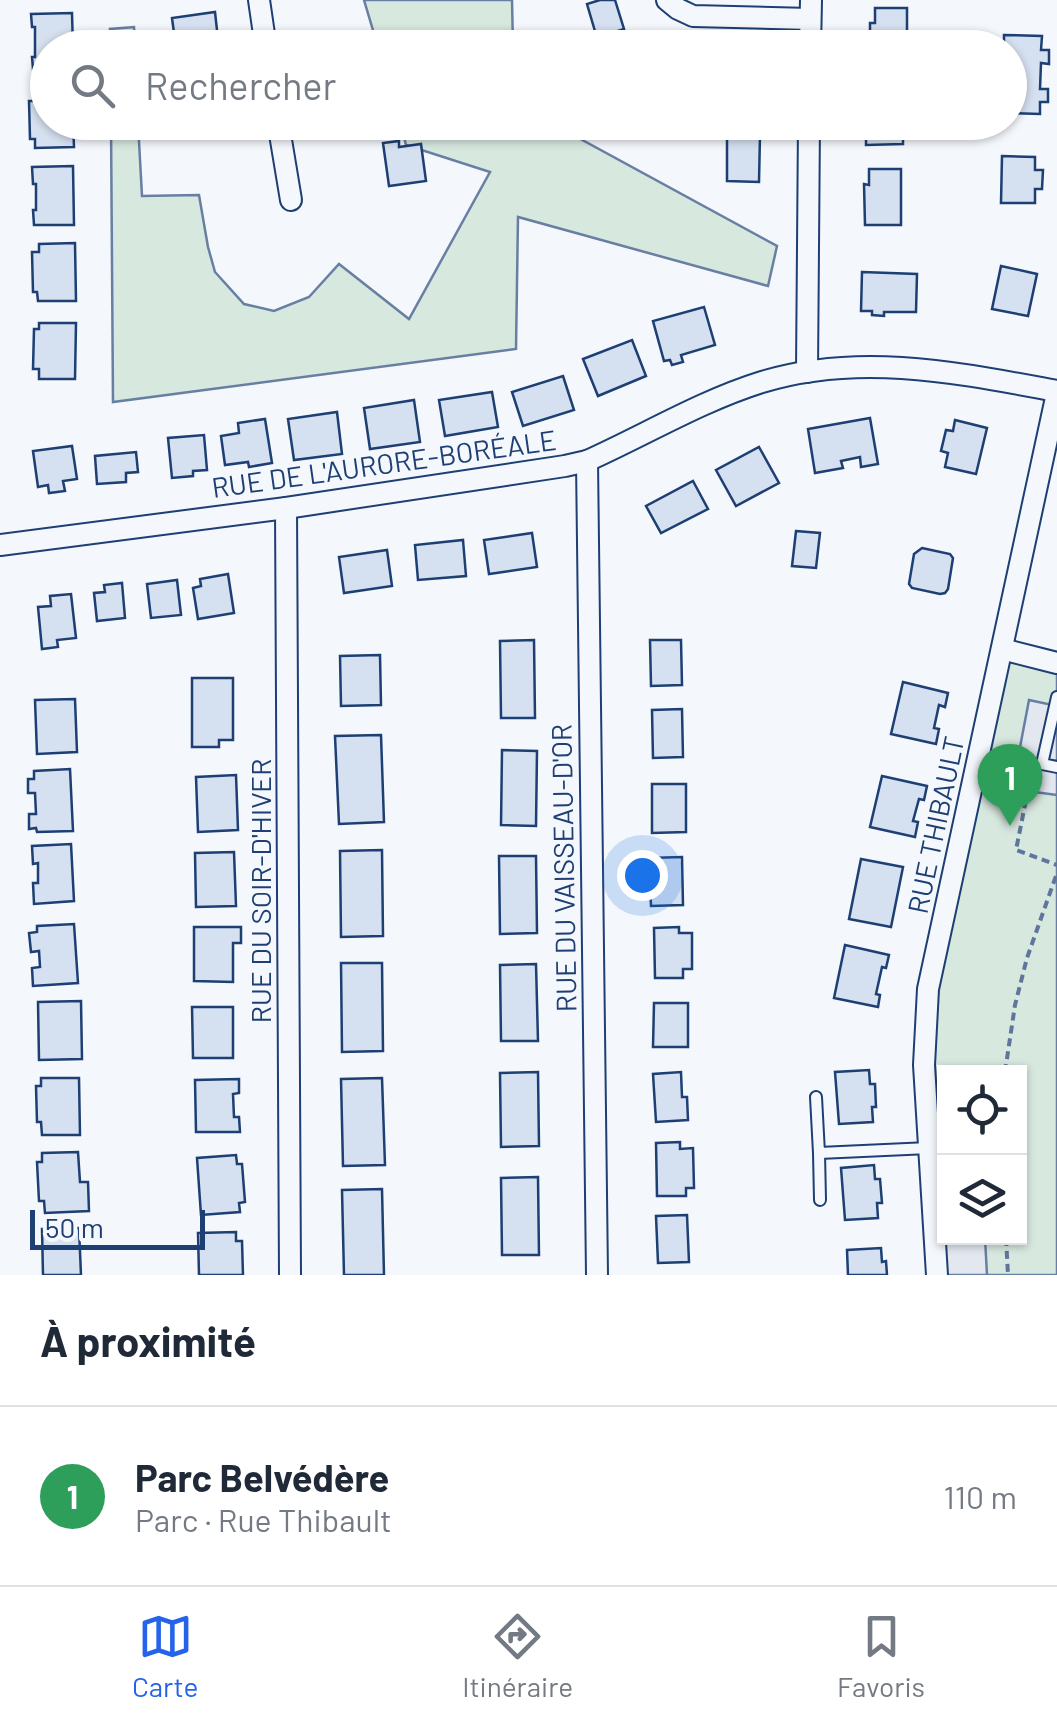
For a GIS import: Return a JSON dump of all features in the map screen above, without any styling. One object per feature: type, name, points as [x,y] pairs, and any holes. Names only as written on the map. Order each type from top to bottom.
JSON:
[{"type":"street","points":[[259,0],[263,30]]},
{"type":"street","points":[[667,0],[693,16],[810,9]]},
{"type":"street","points":[[281,140],[290,200]]},
{"type":"street","points":[[807,372],[810,140]]},
{"type":"street","name":"RUE DE L'AURORE-BORÉALE","points":[[0,546],[286,508],[587,461],[722,396],[807,372],[904,366],[948,370],[1057,392]]},
{"type":"street","name":"RUE THIBAULT","points":[[936,1275],[924,1065],[928,989],[1057,392]]},
{"type":"street","name":"RUE DU VAISSEAU-D'OR","points":[[587,461],[597,1275]]},
{"type":"street","name":"RUE DU SOIR-D'HIVER","points":[[286,508],[290,1275]]},
{"type":"street","points":[[1002,649],[1057,663]]},
{"type":"lane","points":[[1057,698],[1042,764],[1057,767]]},
{"type":"lane","points":[[816,1098],[820,1200]]},
{"type":"lane","points":[[819,1152],[929,1148]]},
{"type":"path","points":[[1042,764],[1028,784],[1016,850],[1057,866]]},
{"type":"path","points":[[1006,1065],[1027,958],[1057,873]]},
{"type":"path","points":[[1006,1245],[1008,1275]]},
{"type":"shaded area","points":[[364,0],[512,0],[513,30],[373,30]]},
{"type":"shaded area","points":[[111,140],[139,140],[142,196],[199,195],[215,272],[244,304],[274,311],[309,297],[339,264],[409,319],[490,172],[406,145],[405,140],[582,140],[777,246],[768,286],[518,217],[516,349],[113,402]]},
{"type":"shaded area","points":[[1002,649],[1057,663],[1057,1275],[937,1275],[924,1065]]},
{"type":"shaded area","points":[[1029,700],[1057,706],[1057,795],[1012,789]]},
{"type":"shaded area","points":[[937,1147],[937,1245],[985,1245],[987,1275],[937,1275],[929,1148]]},
{"type":"building","points":[[615,0],[624,29],[595,30],[587,4]]},
{"type":"building","points":[[875,8],[907,8],[907,30],[870,30],[870,23],[875,23]]},
{"type":"building","points":[[215,12],[217,30],[174,30],[172,18]]},
{"type":"building","points":[[72,13],[72,30],[35,30],[31,14]]},
{"type":"building","points":[[1027,36],[1042,36],[1041,50],[1049,50],[1049,64],[1041,63],[1040,89],[1048,89],[1048,102],[1040,102],[1040,114],[1027,114]]},
{"type":"building","points":[[35,140],[74,140],[74,147],[35,148]]},
{"type":"building","points":[[727,140],[760,140],[759,182],[727,181]]},
{"type":"building","points":[[866,140],[903,140],[903,144],[866,145]]},
{"type":"building","points":[[399,141],[399,147],[421,144],[426,181],[389,186],[383,143]]},
{"type":"building","points":[[1002,156],[1035,157],[1035,170],[1043,170],[1042,189],[1035,189],[1035,203],[1001,203]]},
{"type":"building","points":[[73,166],[74,225],[34,225],[36,184],[32,167]]},
{"type":"building","points":[[869,169],[901,169],[901,225],[865,225],[864,184],[869,185]]},
{"type":"building","points":[[75,243],[76,301],[38,301],[37,292],[33,292],[32,252],[39,252],[39,244]]},
{"type":"building","points":[[1001,266],[1037,274],[1028,316],[992,309]]},
{"type":"building","points":[[862,272],[917,274],[916,312],[884,312],[884,316],[861,311]]},
{"type":"building","points":[[704,307],[715,345],[681,355],[683,362],[672,365],[670,360],[664,361],[653,321]]},
{"type":"building","points":[[39,323],[76,323],[75,379],[39,379],[39,369],[33,369],[34,329],[39,329]]},
{"type":"building","points":[[632,340],[646,376],[598,396],[583,359]]},
{"type":"building","points":[[563,376],[574,410],[523,426],[512,392]]},
{"type":"building","points":[[492,392],[498,427],[445,436],[439,400]]},
{"type":"building","points":[[414,400],[420,442],[370,449],[364,408]]},
{"type":"building","points":[[337,412],[342,454],[294,460],[288,419]]},
{"type":"building","points":[[870,418],[878,464],[861,467],[860,457],[841,461],[843,468],[815,473],[808,429]]},
{"type":"building","points":[[265,419],[272,463],[249,467],[248,462],[225,465],[221,436],[239,433],[238,423]]},
{"type":"building","points":[[955,420],[987,428],[976,474],[945,467],[948,453],[941,451],[946,430],[953,431]]},
{"type":"building","points":[[204,435],[207,470],[172,478],[168,438]]},
{"type":"building","points":[[72,446],[77,479],[63,481],[65,491],[49,493],[48,485],[38,487],[33,451]]},
{"type":"building","points":[[759,447],[779,483],[736,506],[716,470]]},
{"type":"building","points":[[136,452],[138,472],[126,473],[126,482],[97,484],[95,456]]},
{"type":"building","points":[[693,481],[708,509],[661,533],[646,506]]},
{"type":"building","points":[[796,531],[820,533],[816,568],[792,566]]},
{"type":"building","points":[[532,533],[537,567],[489,574],[484,540]]},
{"type":"building","points":[[463,540],[466,576],[418,580],[415,545]]},
{"type":"building","points":[[922,548],[953,558],[945,593],[912,588],[909,584],[914,554]]},
{"type":"building","points":[[387,550],[392,586],[344,593],[339,557]]},
{"type":"building","points":[[228,574],[234,613],[198,619],[193,588],[201,586],[200,579]]},
{"type":"building","points":[[177,580],[181,615],[151,618],[147,584]]},
{"type":"building","points":[[122,583],[125,618],[97,621],[94,593],[105,592],[104,585]]},
{"type":"building","points":[[71,594],[76,638],[57,640],[58,647],[42,649],[38,607],[51,606],[50,596]]},
{"type":"building","points":[[534,640],[535,718],[501,718],[500,641]]},
{"type":"building","points":[[650,640],[681,640],[682,685],[651,686]]},
{"type":"building","points":[[380,655],[381,705],[341,706],[340,656]]},
{"type":"building","points":[[192,678],[233,678],[233,740],[219,740],[219,747],[192,747]]},
{"type":"building","points":[[903,682],[948,693],[945,707],[939,705],[934,728],[939,729],[936,744],[891,734]]},
{"type":"building","points":[[75,699],[77,752],[37,754],[35,700]]},
{"type":"building","points":[[682,709],[683,757],[653,758],[652,710]]},
{"type":"building","points":[[381,735],[384,822],[339,824],[335,736]]},
{"type":"building","points":[[502,750],[537,751],[536,826],[501,825]]},
{"type":"building","points":[[70,769],[73,831],[29,829],[29,814],[36,814],[35,793],[28,793],[28,779],[34,779],[34,771]]},
{"type":"building","points":[[236,775],[238,830],[198,832],[196,777]]},
{"type":"building","points":[[882,776],[927,786],[913,821],[918,822],[915,837],[870,827]]},
{"type":"building","points":[[652,784],[686,784],[686,832],[652,833]]},
{"type":"building","points":[[71,844],[74,901],[34,904],[33,883],[38,883],[38,863],[33,864],[32,846]]},
{"type":"building","points":[[382,850],[383,936],[341,937],[340,851]]},
{"type":"building","points":[[234,852],[236,906],[196,907],[195,853]]},
{"type":"building","points":[[499,856],[536,856],[537,933],[500,934]]},
{"type":"building","points":[[682,857],[683,905],[651,906],[649,858]]},
{"type":"building","points":[[861,859],[903,867],[891,927],[849,919]]},
{"type":"building","points":[[74,924],[78,983],[33,986],[32,968],[40,967],[39,951],[31,952],[29,933],[37,932],[37,926]]},
{"type":"building","points":[[194,927],[241,927],[241,943],[233,943],[233,982],[194,981]]},
{"type":"building","points":[[679,927],[679,933],[692,933],[692,969],[683,969],[683,978],[655,978],[654,928]]},
{"type":"building","points":[[845,945],[889,955],[876,994],[880,995],[878,1007],[834,998]]},
{"type":"building","points":[[341,963],[382,963],[383,1051],[342,1052]]},
{"type":"building","points":[[536,964],[538,1041],[501,1041],[500,965]]},
{"type":"building","points":[[81,1001],[82,1059],[39,1060],[38,1002]]},
{"type":"building","points":[[654,1003],[688,1003],[688,1047],[653,1047]]},
{"type":"building","points":[[192,1007],[233,1007],[233,1058],[193,1058]]},
{"type":"building","points":[[869,1070],[870,1084],[875,1084],[873,1122],[839,1124],[835,1072]]},
{"type":"building","points":[[538,1072],[539,1146],[501,1147],[500,1073]]},
{"type":"building","points":[[681,1072],[688,1120],[656,1122],[653,1074]]},
{"type":"building","points":[[41,1078],[79,1078],[80,1135],[42,1135],[41,1122],[37,1122],[36,1086],[41,1086]]},
{"type":"building","points":[[382,1078],[385,1165],[343,1166],[341,1079]]},
{"type":"building","points":[[239,1079],[239,1093],[233,1094],[234,1117],[239,1117],[240,1132],[196,1132],[195,1080]]},
{"type":"building","points":[[680,1142],[680,1149],[693,1148],[694,1188],[686,1188],[686,1196],[657,1196],[656,1143]]},
{"type":"building","points":[[78,1152],[80,1182],[88,1182],[89,1211],[45,1213],[44,1201],[39,1201],[37,1162],[42,1162],[42,1153]]},
{"type":"building","points":[[236,1155],[237,1164],[242,1164],[245,1202],[239,1203],[240,1212],[201,1215],[197,1158]]},
{"type":"building","points":[[874,1165],[882,1203],[877,1203],[878,1218],[845,1220],[841,1168]]},
{"type":"building","points":[[538,1177],[539,1255],[502,1255],[501,1178]]},
{"type":"building","points":[[382,1189],[384,1275],[344,1275],[342,1190]]},
{"type":"building","points":[[687,1215],[689,1262],[658,1263],[656,1216]]},
{"type":"building","points":[[79,1228],[81,1275],[43,1275],[42,1229]]},
{"type":"building","points":[[236,1232],[236,1241],[242,1241],[243,1275],[199,1275],[198,1233]]},
{"type":"building","points":[[881,1248],[887,1275],[848,1275],[847,1250]]},
{"type":"place","name":"Parc Belvédère","points":[[1010,826]]}]
